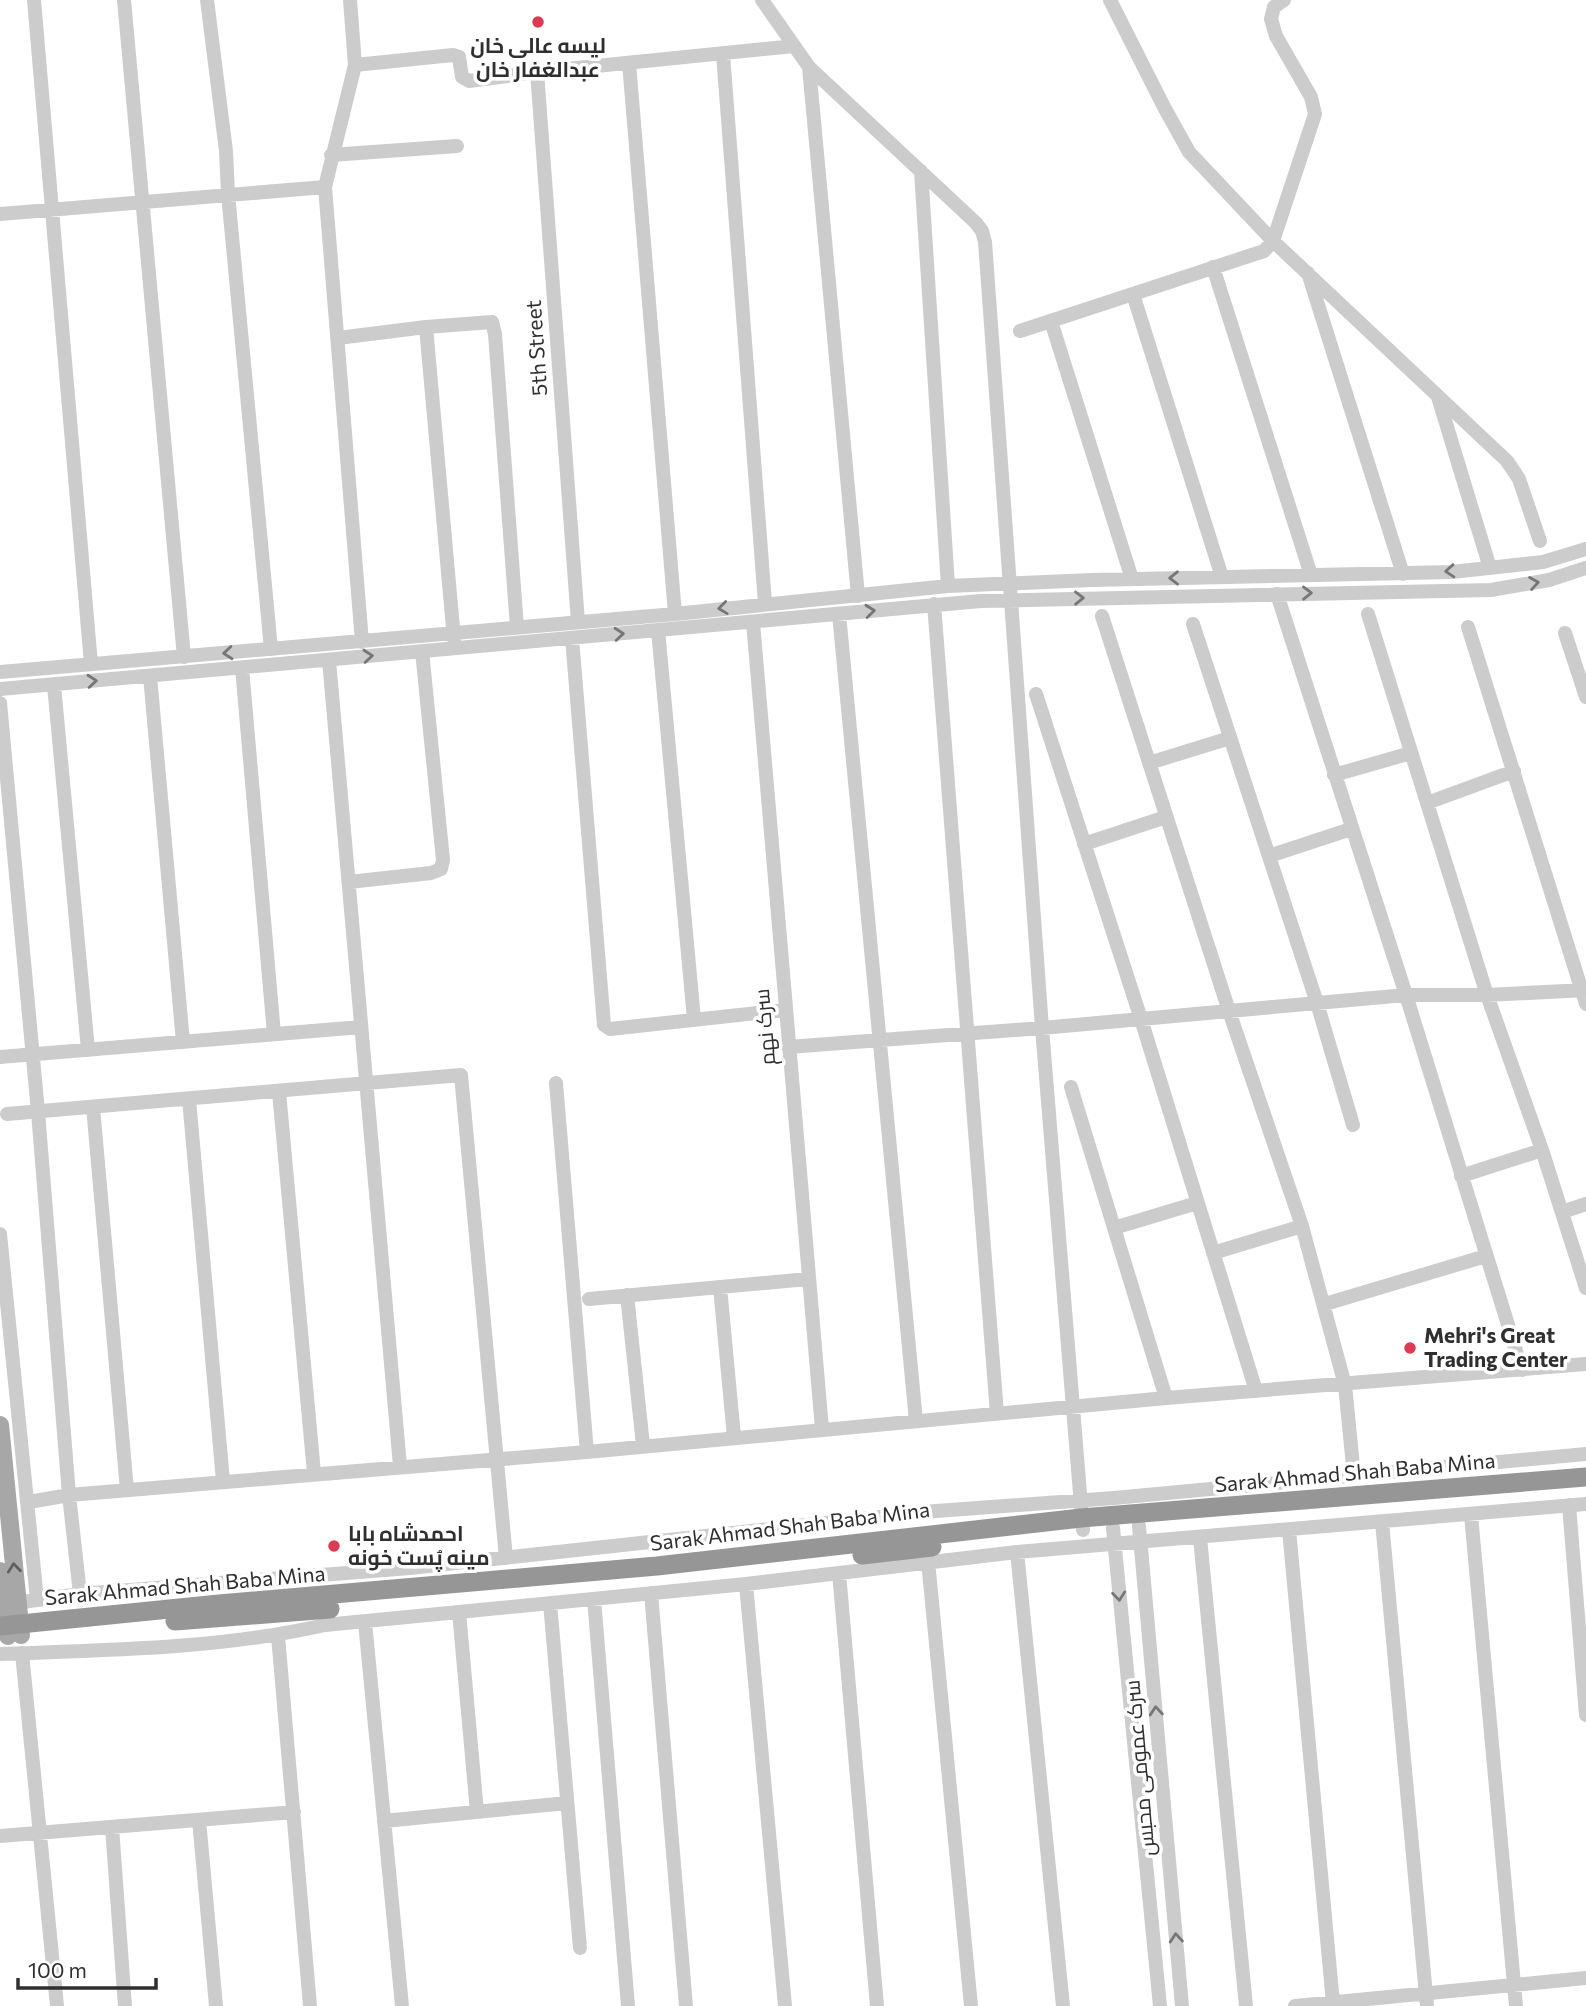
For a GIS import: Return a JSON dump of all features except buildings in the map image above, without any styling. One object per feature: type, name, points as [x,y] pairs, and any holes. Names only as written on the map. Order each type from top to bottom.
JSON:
[{"type":"highway","name":"Sarak Ahmad Shah Baba Mina","points":[[1082,1516],[1586,1476]]},
{"type":"highway","points":[[10,1636],[659,1579],[1082,1516],[1113,1536],[1586,1490]]},
{"type":"main road","points":[[0,1425],[10,1636]]},
{"type":"main road","points":[[0,1571],[7,1605]]},
{"type":"street","points":[[34,0],[92,664]]},
{"type":"street","points":[[124,0],[184,657]]},
{"type":"street","points":[[207,0],[226,151],[271,649]]},
{"type":"street","points":[[350,0],[355,65],[325,187],[362,642]]},
{"type":"street","points":[[762,0],[809,67],[976,223],[985,242],[1042,1028],[1082,1516]]},
{"type":"street","points":[[1110,0],[1189,152],[1273,241],[1507,461],[1519,479],[1540,541]]},
{"type":"street","points":[[1020,331],[1264,251],[1273,241],[1315,114],[1311,97],[1276,36],[1271,19],[1273,7],[1284,0]]},
{"type":"street","points":[[355,65],[453,55],[459,57],[462,77],[469,81],[794,46]]},
{"type":"street","points":[[723,54],[765,604]]},
{"type":"street","points":[[629,63],[675,614]]},
{"type":"street","points":[[809,67],[858,596]]},
{"type":"street","name":"5th Street","points":[[537,72],[579,622]]},
{"type":"street","points":[[331,155],[457,146]]},
{"type":"street","points":[[921,171],[948,586]]},
{"type":"street","points":[[0,214],[325,187]]},
{"type":"street","points":[[1213,267],[1311,575]]},
{"type":"street","points":[[1307,272],[1403,574]]},
{"type":"street","points":[[1133,294],[1222,577]]},
{"type":"street","points":[[1051,321],[1132,579]]},
{"type":"street","points":[[338,338],[492,322],[517,627]]},
{"type":"street","points":[[426,327],[455,648]]},
{"type":"street","points":[[1438,396],[1490,568]]},
{"type":"street","points":[[0,672],[675,614],[948,586],[1132,579],[1403,574],[1542,562],[1586,549]]},
{"type":"street","points":[[0,689],[934,604],[1011,599],[1491,590],[1549,580],[1586,568]]},
{"type":"street","points":[[1278,594],[1522,1370]]},
{"type":"street","points":[[934,604],[997,1414]]},
{"type":"street","points":[[839,614],[916,1421]]},
{"type":"street","points":[[1368,614],[1487,995],[1542,1150],[1586,1288]]},
{"type":"street","points":[[1102,616],[1229,1011],[1302,1226],[1325,1304],[1345,1385],[1354,1476]]},
{"type":"street","name":"سرک نهم","points":[[753,622],[822,1429]]},
{"type":"street","points":[[1193,624],[1317,1003],[1353,1125]]},
{"type":"street","points":[[788,1047],[1042,1028],[1406,995],[1585,995],[1468,627]]},
{"type":"street","points":[[658,630],[694,1019]]},
{"type":"street","points":[[1565,633],[1586,697]]},
{"type":"street","points":[[572,638],[604,1024],[610,1029],[785,1010]]},
{"type":"street","points":[[349,882],[431,873],[441,869],[443,860],[422,651]]},
{"type":"street","points":[[329,660],[400,1466]]},
{"type":"street","points":[[242,668],[274,1034]]},
{"type":"street","points":[[150,676],[183,1042]]},
{"type":"street","points":[[54,685],[88,1051]]},
{"type":"street","points":[[1036,694],[1141,1019],[1256,1391]]},
{"type":"street","points":[[0,702],[38,1112],[69,1495],[80,1594]]},
{"type":"street","points":[[1149,764],[1230,738]]},
{"type":"street","points":[[1335,775],[1411,753]]},
{"type":"street","points":[[1427,803],[1514,771]]},
{"type":"street","points":[[1084,844],[1166,817]]},
{"type":"street","points":[[1269,856],[1351,829]]},
{"type":"street","points":[[0,1057],[361,1027]]},
{"type":"street","points":[[7,1114],[458,1075],[462,1077],[506,1558]]},
{"type":"street","points":[[556,1083],[587,1452]]},
{"type":"street","points":[[1070,1087],[1166,1398]]},
{"type":"street","points":[[279,1092],[314,1473]]},
{"type":"street","points":[[189,1099],[223,1481]]},
{"type":"street","points":[[93,1107],[127,1490]]},
{"type":"street","points":[[1461,1176],[1542,1150]]},
{"type":"street","points":[[1114,1228],[1197,1203]]},
{"type":"street","points":[[1562,1212],[1586,1204]]},
{"type":"street","points":[[1213,1253],[1302,1226]]},
{"type":"street","points":[[0,1234],[37,1601]]},
{"type":"street","points":[[1325,1304],[1486,1256]]},
{"type":"street","points":[[589,1299],[808,1279]]},
{"type":"street","points":[[720,1287],[734,1437]]},
{"type":"street","points":[[627,1295],[643,1446]]},
{"type":"street","points":[[29,1502],[69,1495],[223,1481],[587,1452],[1166,1398],[1586,1364]]},
{"type":"street","points":[[7,1605],[80,1594],[410,1568],[936,1511],[1082,1516],[1354,1476],[1586,1454]]},
{"type":"street","points":[[1140,1534],[1200,1538],[1586,1504]]},
{"type":"street","points":[[1569,1505],[1586,1715]]},
{"type":"street","points":[[1471,1515],[1516,2006]]},
{"type":"street","points":[[1382,1522],[1426,2000]]},
{"type":"street","points":[[1289,1530],[1333,2003]]},
{"type":"street","name":"سرک عمومی محبس","points":[[1140,1534],[1182,2006]]},
{"type":"street","points":[[57,2006],[41,1832],[10,1636],[156,1647],[278,1636],[325,1625],[746,1584],[1017,1552],[1113,1536]]},
{"type":"street","name":"سرک عمومی محبس","points":[[1113,1536],[1160,2006]]},
{"type":"street","points":[[1200,1538],[1246,2006]]},
{"type":"street","points":[[1017,1552],[1063,2006]]},
{"type":"street","points":[[928,1561],[971,2006]]},
{"type":"street","points":[[839,1573],[877,2006]]},
{"type":"street","points":[[746,1584],[785,2006]]},
{"type":"street","points":[[651,1593],[686,2006]]},
{"type":"street","points":[[594,1599],[628,2006]]},
{"type":"street","points":[[550,1604],[580,1948]]},
{"type":"street","points":[[459,1612],[477,1812]]},
{"type":"street","points":[[365,1622],[402,2006]]},
{"type":"street","points":[[278,1636],[310,2006]]},
{"type":"street","points":[[384,1821],[567,1803]]},
{"type":"street","points":[[0,1836],[294,1812]]},
{"type":"street","points":[[198,1820],[216,2006]]},
{"type":"street","points":[[112,1827],[125,2006]]},
{"type":"street","points":[[1295,2006],[1426,2000],[1514,1985],[1586,1978]]},
{"type":"street","points":[[1157,1983],[1180,1981]]},
{"type":"place","name":"لیسه عالی خان عبدالغفار خان","points":[[538,22]]},
{"type":"place","name":"Mehri's Great Trading Center","points":[[1410,1348]]},
{"type":"place","name":"احمدشاه بابا مینه پُست خونه","points":[[334,1546]]}]
